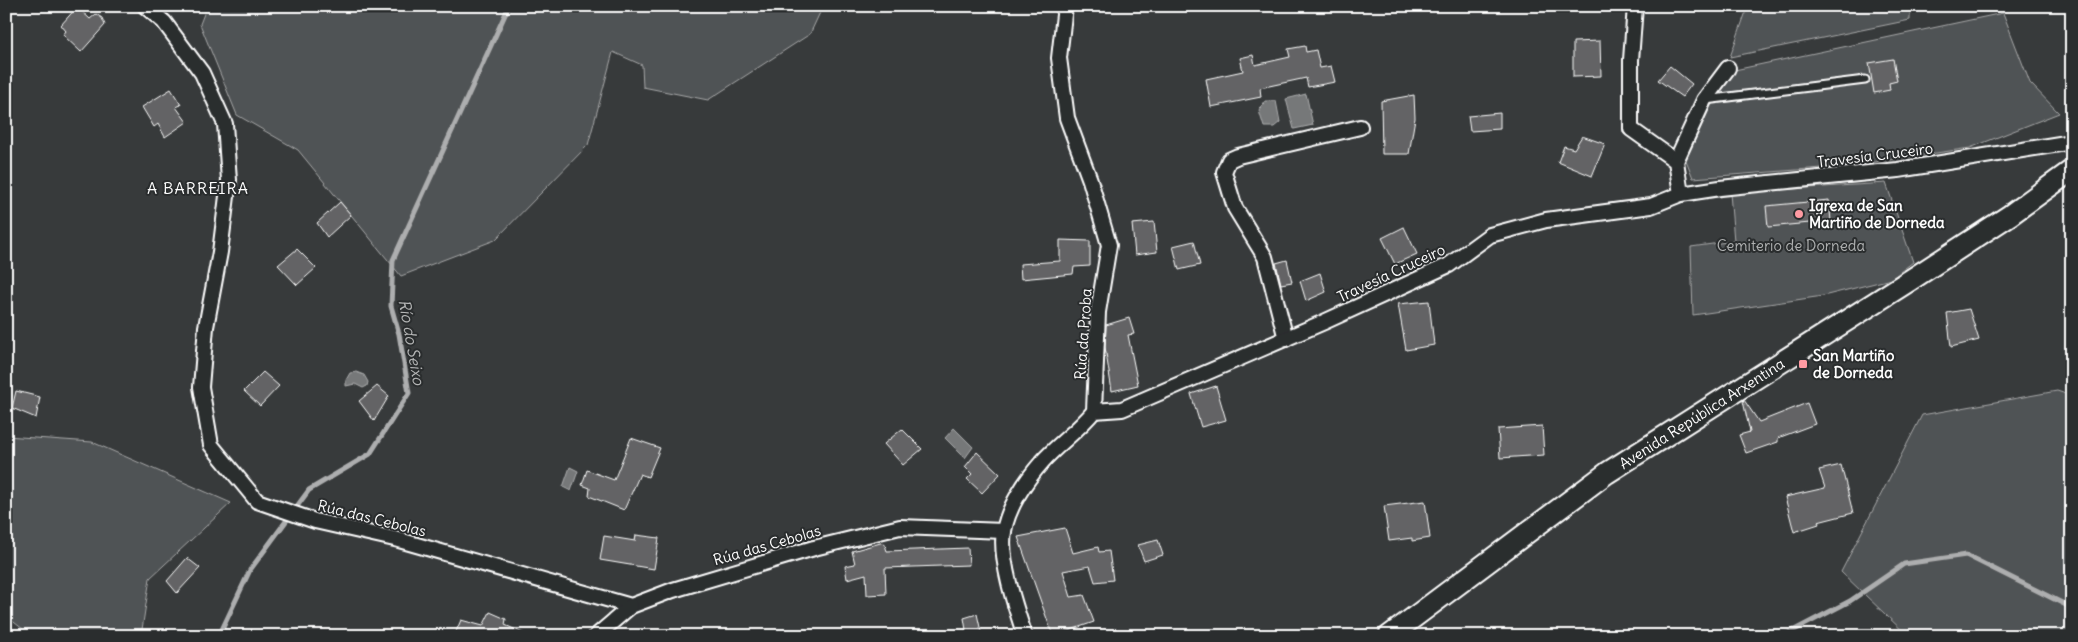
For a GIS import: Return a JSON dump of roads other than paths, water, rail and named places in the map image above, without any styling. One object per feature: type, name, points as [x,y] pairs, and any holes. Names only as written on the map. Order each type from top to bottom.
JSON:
[{"type":"main road","name":"Avenida República Arxentina","points":[[1389,636],[1607,473],[2010,215],[2072,170]]},
{"type":"street","name":"Rúa das Cebolas","points":[[145,6],[164,22],[202,73],[225,124],[228,180],[220,252],[206,327],[201,387],[211,446],[257,501],[316,521],[399,540],[631,606],[673,590],[814,548],[900,527],[1004,531]]},
{"type":"street","name":"Rúa da Proba","points":[[1065,6],[1059,58],[1067,118],[1090,180],[1108,245],[1098,312],[1094,411]]},
{"type":"street","points":[[1635,6],[1631,60],[1631,129],[1676,161]]},
{"type":"street","points":[[1681,194],[1676,161],[1704,100],[1728,68]]},
{"type":"street","points":[[1286,339],[1265,257],[1235,208],[1224,172],[1229,160],[1238,156],[1360,127]]},
{"type":"street","name":"Travesía Cruceiro","points":[[1094,411],[1122,408],[1286,339],[1449,265],[1490,235],[1546,220],[1651,206],[1681,194],[1720,188],[1898,170],[2034,150],[2072,142]]},
{"type":"street","points":[[1025,636],[1004,557],[1004,531],[1022,488],[1043,461],[1085,423],[1094,411]]},
{"type":"street","points":[[596,636],[631,606]]},
{"type":"lane","points":[[1704,100],[1866,80]]},
{"type":"waterway","name":"Río do Seixo","points":[[219,636],[250,570],[309,490],[370,454],[409,393],[399,334],[391,306],[393,260],[509,6]]},
{"type":"waterway","points":[[1783,636],[1850,601],[1904,564],[1966,555],[2072,608]]},
{"type":"place","name":"Igrexa de San Martiño de Dorneda","points":[[1799,214]]},
{"type":"place","name":"San Martiño de Dorneda","points":[[1803,364]]},
{"type":"district","name":"A BARREIRA","points":[[198,188]]},
{"type":"park label","name":"Cemiterio de Dorneda","points":[[1791,245]]}]
